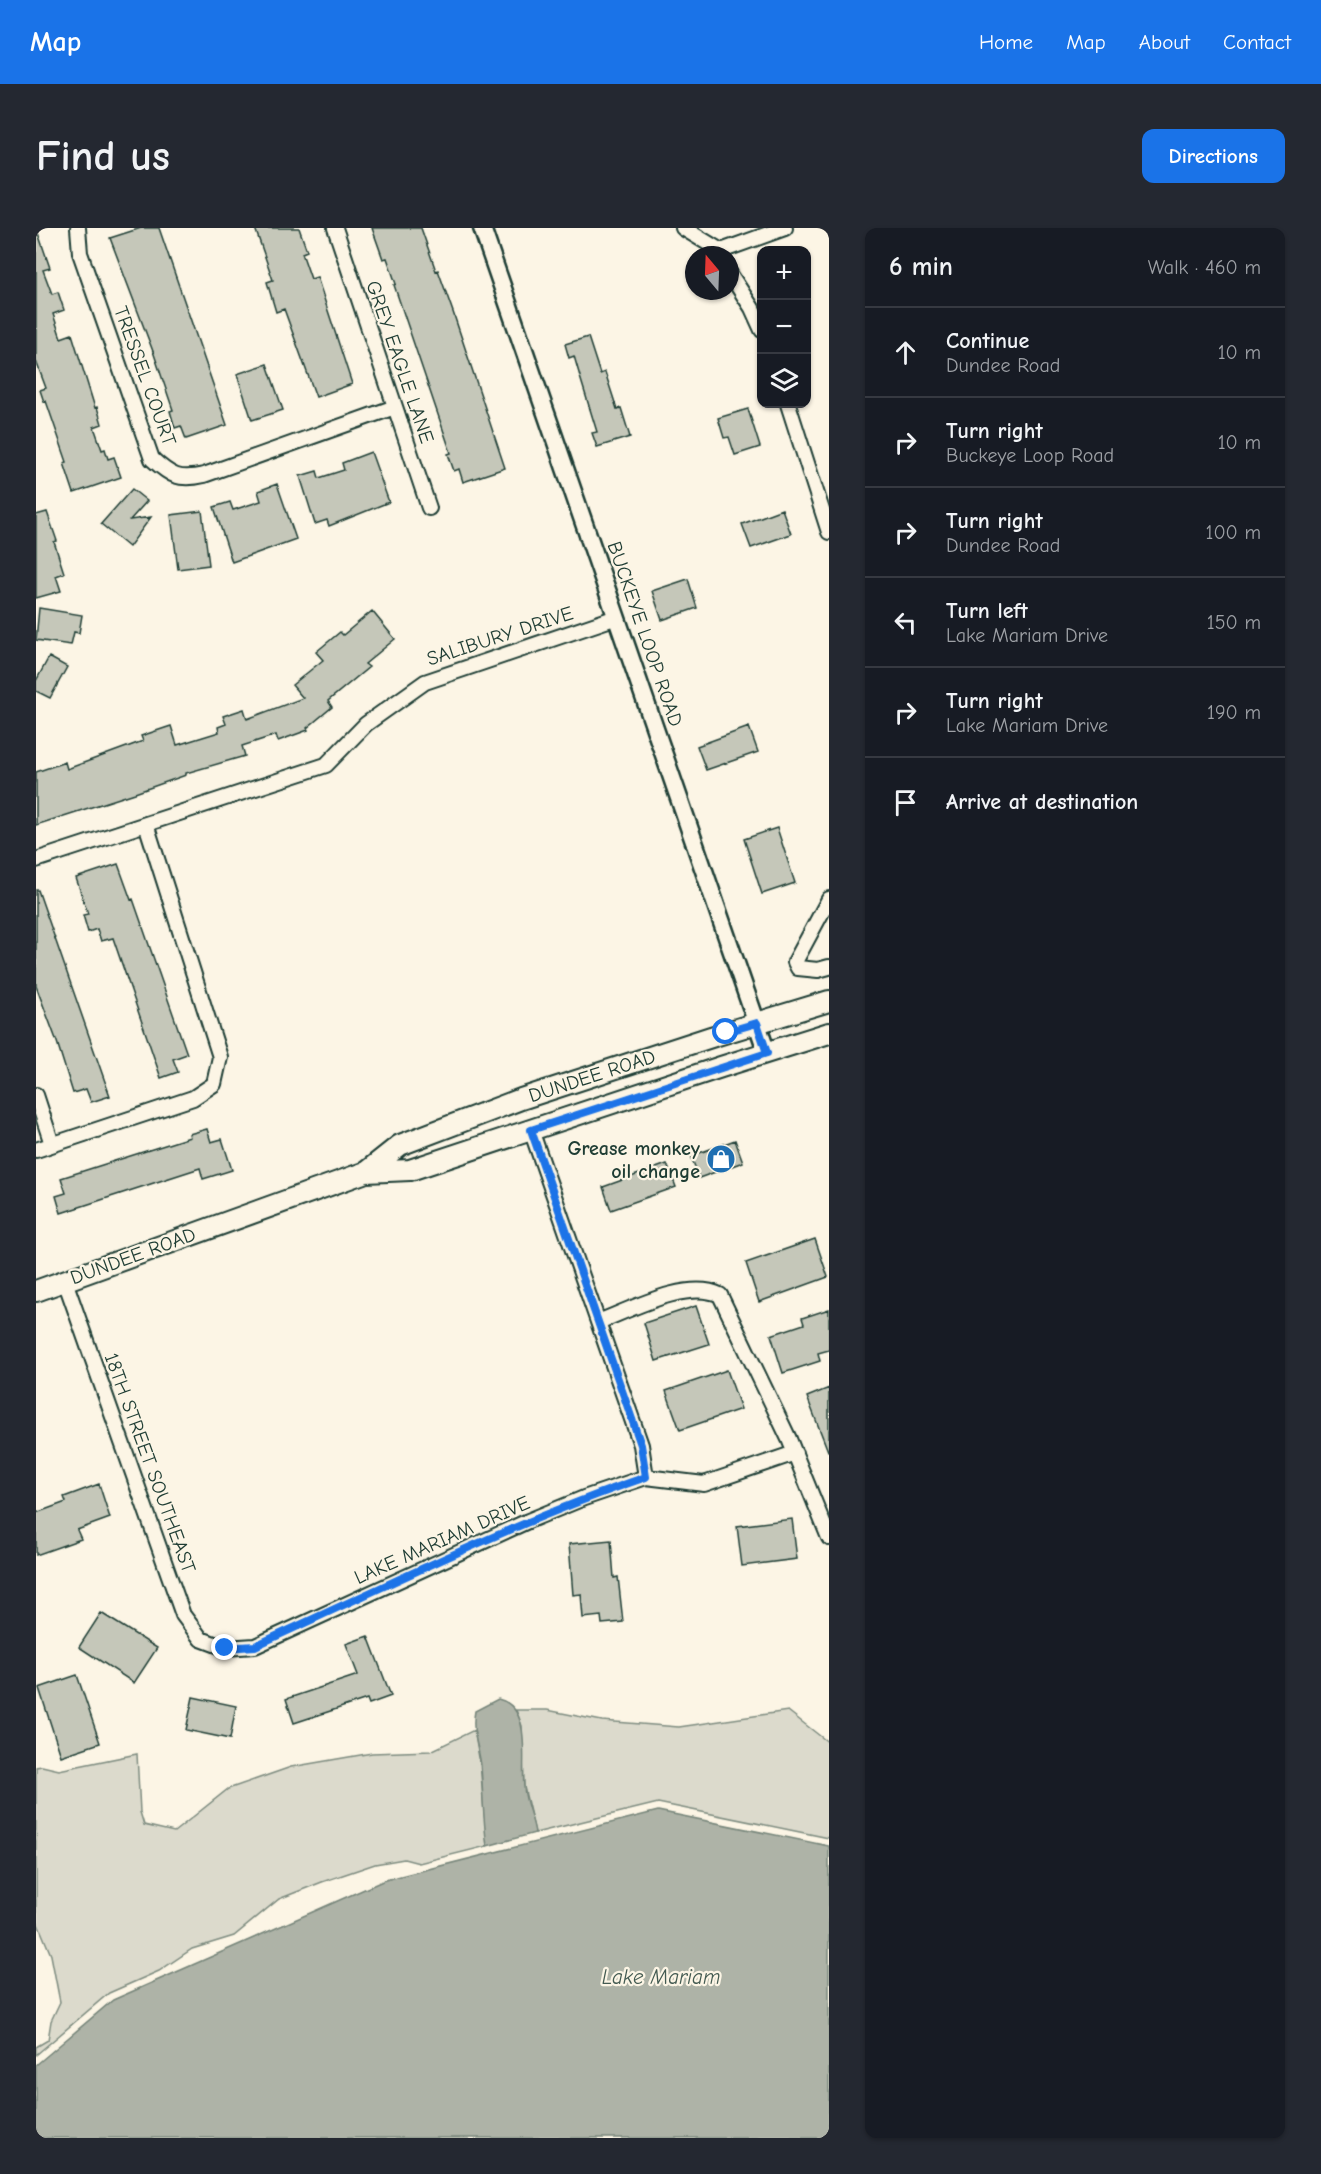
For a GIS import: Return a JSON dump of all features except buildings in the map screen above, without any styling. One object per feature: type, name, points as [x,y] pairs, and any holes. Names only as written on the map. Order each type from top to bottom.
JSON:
[{"type":"main road","name":"DUNDEE ROAD","points":[[366,1172],[400,1144],[521,1099],[829,1001]]},
{"type":"main road","name":"DUNDEE ROAD","points":[[36,1291],[366,1172],[410,1170],[829,1033]]},
{"type":"street","name":"TRESSEL COURT","points":[[78,228],[80,253],[152,459],[168,474],[187,479],[204,475],[395,407]]},
{"type":"street","name":"GREY EAGLE LANE","points":[[334,228],[429,508]]},
{"type":"street","name":"BUCKEYE LOOP ROAD","points":[[482,228],[767,1053]]},
{"type":"street","points":[[683,228],[711,246]]},
{"type":"street","points":[[739,246],[785,228]]},
{"type":"street","points":[[739,288],[757,319]]},
{"type":"street","points":[[789,408],[829,532]]},
{"type":"street","name":"SALIBURY DRIVE","points":[[36,860],[326,765],[366,724],[425,682],[617,617]]},
{"type":"street","points":[[36,1150],[193,1098],[214,1084],[220,1057],[146,824]]},
{"type":"street","points":[[829,899],[795,962],[798,968],[818,970],[829,967]]},
{"type":"street","points":[[36,1095],[52,1144]]},
{"type":"street","points":[[531,1130],[641,1445],[646,1477],[704,1484],[795,1453]]},
{"type":"street","name":"18TH STREET SOUTHEAST","points":[[65,1281],[183,1615],[201,1639],[215,1644]]},
{"type":"street","points":[[598,1322],[681,1292],[701,1290],[720,1295],[795,1453],[829,1538]]},
{"type":"street","name":"LAKE MARIAM DRIVE","points":[[215,1644],[225,1648],[255,1646],[528,1521],[584,1498],[646,1477]]},
{"type":"shaded area","points":[[516,1710],[547,1710],[602,1721],[679,1727],[788,1711],[829,1743],[829,1838],[658,1803],[535,1833],[524,1787],[522,1726]]},
{"type":"shaded area","points":[[474,1730],[480,1763],[487,1846],[419,1863],[404,1859],[375,1864],[279,1899],[234,1936],[192,1949],[159,1971],[109,1993],[36,2055],[36,2047],[48,2040],[51,2021],[60,2002],[51,1955],[36,1919],[36,1767],[59,1770],[137,1754],[140,1812],[144,1825],[174,1832],[228,1789],[291,1767],[372,1753],[431,1751]]},
{"type":"water","points":[[498,1699],[509,1704],[521,1723],[525,1793],[535,1833],[487,1846],[481,1766],[474,1718],[475,1711]]},
{"type":"water","name":"Lake Mariam","points":[[658,1811],[829,1846],[829,2138],[36,2138],[36,2065],[113,2000],[385,1880]]},
{"type":"place","name":"Grease monkey oil change","points":[[721,1159]]},
{"type":"route","points":[[225,1648],[255,1646],[528,1521],[584,1498],[646,1477],[641,1445],[531,1130],[767,1053],[757,1023],[726,1032]]}]
